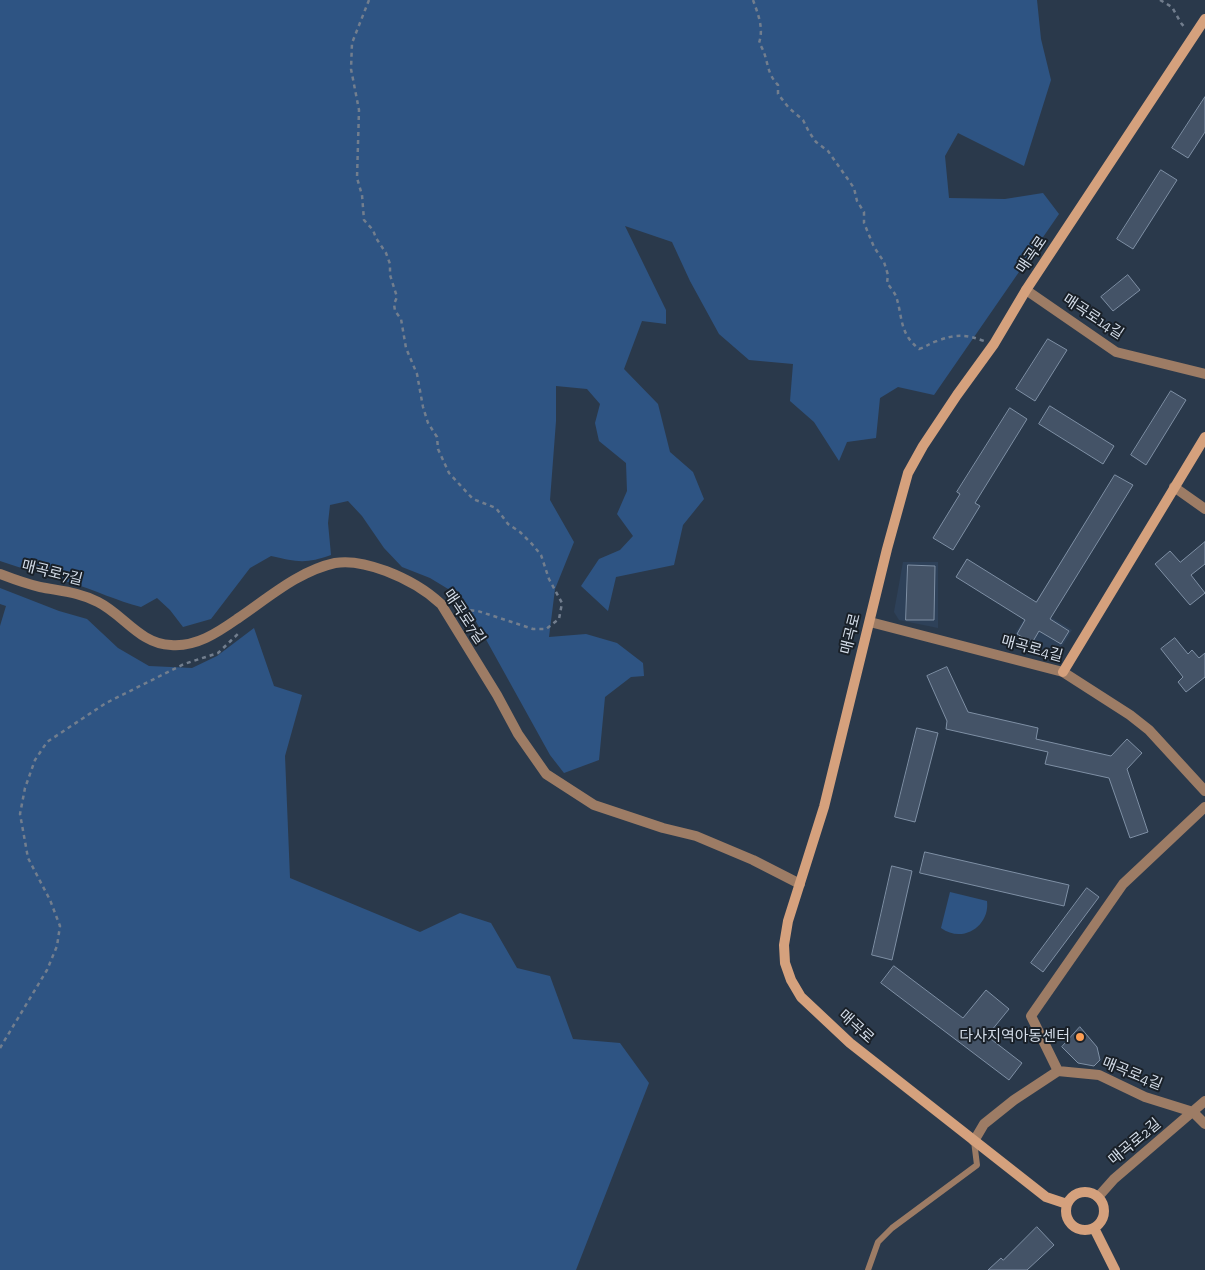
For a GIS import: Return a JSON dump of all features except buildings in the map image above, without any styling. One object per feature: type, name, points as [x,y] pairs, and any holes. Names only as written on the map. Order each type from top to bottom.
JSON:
[{"type":"street","name":"매곡로","points":[[1067,1204],[1046,1197],[850,1043],[802,997],[791,980],[785,963],[784,945],[788,921],[824,807],[887,550],[908,473],[923,446],[994,344],[1026,290],[1205,19]]},
{"type":"street","name":"매곡로14길","points":[[1026,290],[1116,352],[1205,374]]},
{"type":"street","points":[[1063,672],[1205,437]]},
{"type":"street","points":[[1174,487],[1205,509]]},
{"type":"street","name":"매곡로7길","points":[[0,574],[24,583],[79,594],[108,607],[147,639],[170,646],[187,645],[205,639],[288,584],[314,570],[336,563],[356,562],[376,567],[403,578],[428,592],[443,607],[497,695],[518,734],[546,774],[594,805],[655,826],[696,836],[753,860],[800,884]]},
{"type":"street","name":"매곡로4길","points":[[870,622],[1063,672],[1130,715],[1149,730],[1205,791]]},
{"type":"street","points":[[974,1141],[984,1124],[1014,1100],[1058,1071],[1031,1016],[1123,884],[1205,807]]},
{"type":"street","name":"매곡로4길","points":[[1058,1071],[1099,1075],[1144,1097],[1193,1112]]},
{"type":"street","name":"매곡로2길","points":[[1098,1198],[1114,1179],[1205,1101]]},
{"type":"street","points":[[1193,1112],[1205,1124]]},
{"type":"street","points":[[1081,1193],[1093,1194],[1098,1198],[1104,1214],[1099,1224],[1094,1228],[1081,1230],[1070,1223],[1067,1217],[1067,1204],[1076,1195],[1081,1193]]},
{"type":"street","points":[[1094,1228],[1115,1270]]},
{"type":"lane","points":[[868,1270],[878,1242],[892,1228],[977,1165],[974,1141]]},
{"type":"path","points":[[369,0],[352,43],[351,68],[359,110],[357,178],[362,195],[364,220],[373,230],[390,264],[390,275],[397,297],[394,304],[395,311],[401,319],[406,348],[417,374],[428,423],[437,437],[438,449],[449,473],[473,498],[496,508],[508,524],[520,532],[532,544],[541,556],[549,579],[562,603],[559,619],[546,629],[533,629],[478,611],[443,607]]},
{"type":"path","points":[[753,0],[761,26],[762,35],[759,43],[764,49],[770,78],[778,85],[778,94],[789,108],[803,120],[808,132],[816,142],[828,151],[854,188],[857,201],[864,212],[864,223],[874,247],[884,262],[888,275],[887,283],[895,294],[902,327],[911,343],[919,349],[928,347],[935,341],[955,335],[972,337],[994,344]]},
{"type":"path","points":[[1160,0],[1172,7],[1181,23],[1193,35]]},
{"type":"path","points":[[0,1048],[47,970],[57,946],[60,926],[50,900],[28,858],[20,814],[25,788],[35,760],[47,742],[106,704],[184,664],[218,653],[245,627],[239,618]]},
{"type":"shaded area","points":[[0,0],[1037,0],[1041,39],[1051,80],[1024,166],[958,133],[945,156],[949,198],[1005,199],[1043,193],[1059,214],[934,395],[898,387],[880,398],[876,438],[847,442],[839,461],[814,422],[790,401],[793,364],[749,360],[719,334],[690,281],[672,242],[625,226],[666,310],[666,324],[642,321],[624,369],[658,404],[670,452],[693,472],[704,499],[683,525],[674,565],[616,577],[608,611],[581,586],[599,559],[620,550],[633,536],[617,514],[627,491],[626,463],[599,441],[595,423],[600,404],[587,389],[556,386],[556,421],[550,500],[574,542],[555,589],[549,637],[586,634],[617,643],[643,663],[644,676],[631,677],[605,697],[599,760],[564,773],[550,755],[463,598],[430,578],[402,567],[384,548],[362,516],[348,501],[330,505],[328,523],[331,555],[315,560],[301,561],[271,556],[250,568],[211,619],[183,627],[170,610],[157,598],[141,607],[0,561]]},
{"type":"shaded area","points":[[903,562],[938,562],[938,628],[899,620],[894,612]]},
{"type":"shaded area","points":[[0,588],[59,611],[87,619],[118,648],[149,666],[192,668],[217,656],[254,628],[274,686],[302,695],[285,756],[290,878],[420,932],[460,913],[491,923],[517,968],[550,976],[573,1039],[620,1043],[649,1083],[576,1270],[0,1270],[0,626],[6,606],[0,604]]},
{"type":"shaded area","points":[[1032,606],[1072,630],[1057,655],[1009,644]]},
{"type":"shaded area","points":[[950,892],[987,901],[987,910],[980,925],[966,933],[958,934],[941,928]]},
{"type":"place","name":"다사지역아동센터","points":[[1080,1037]]}]
